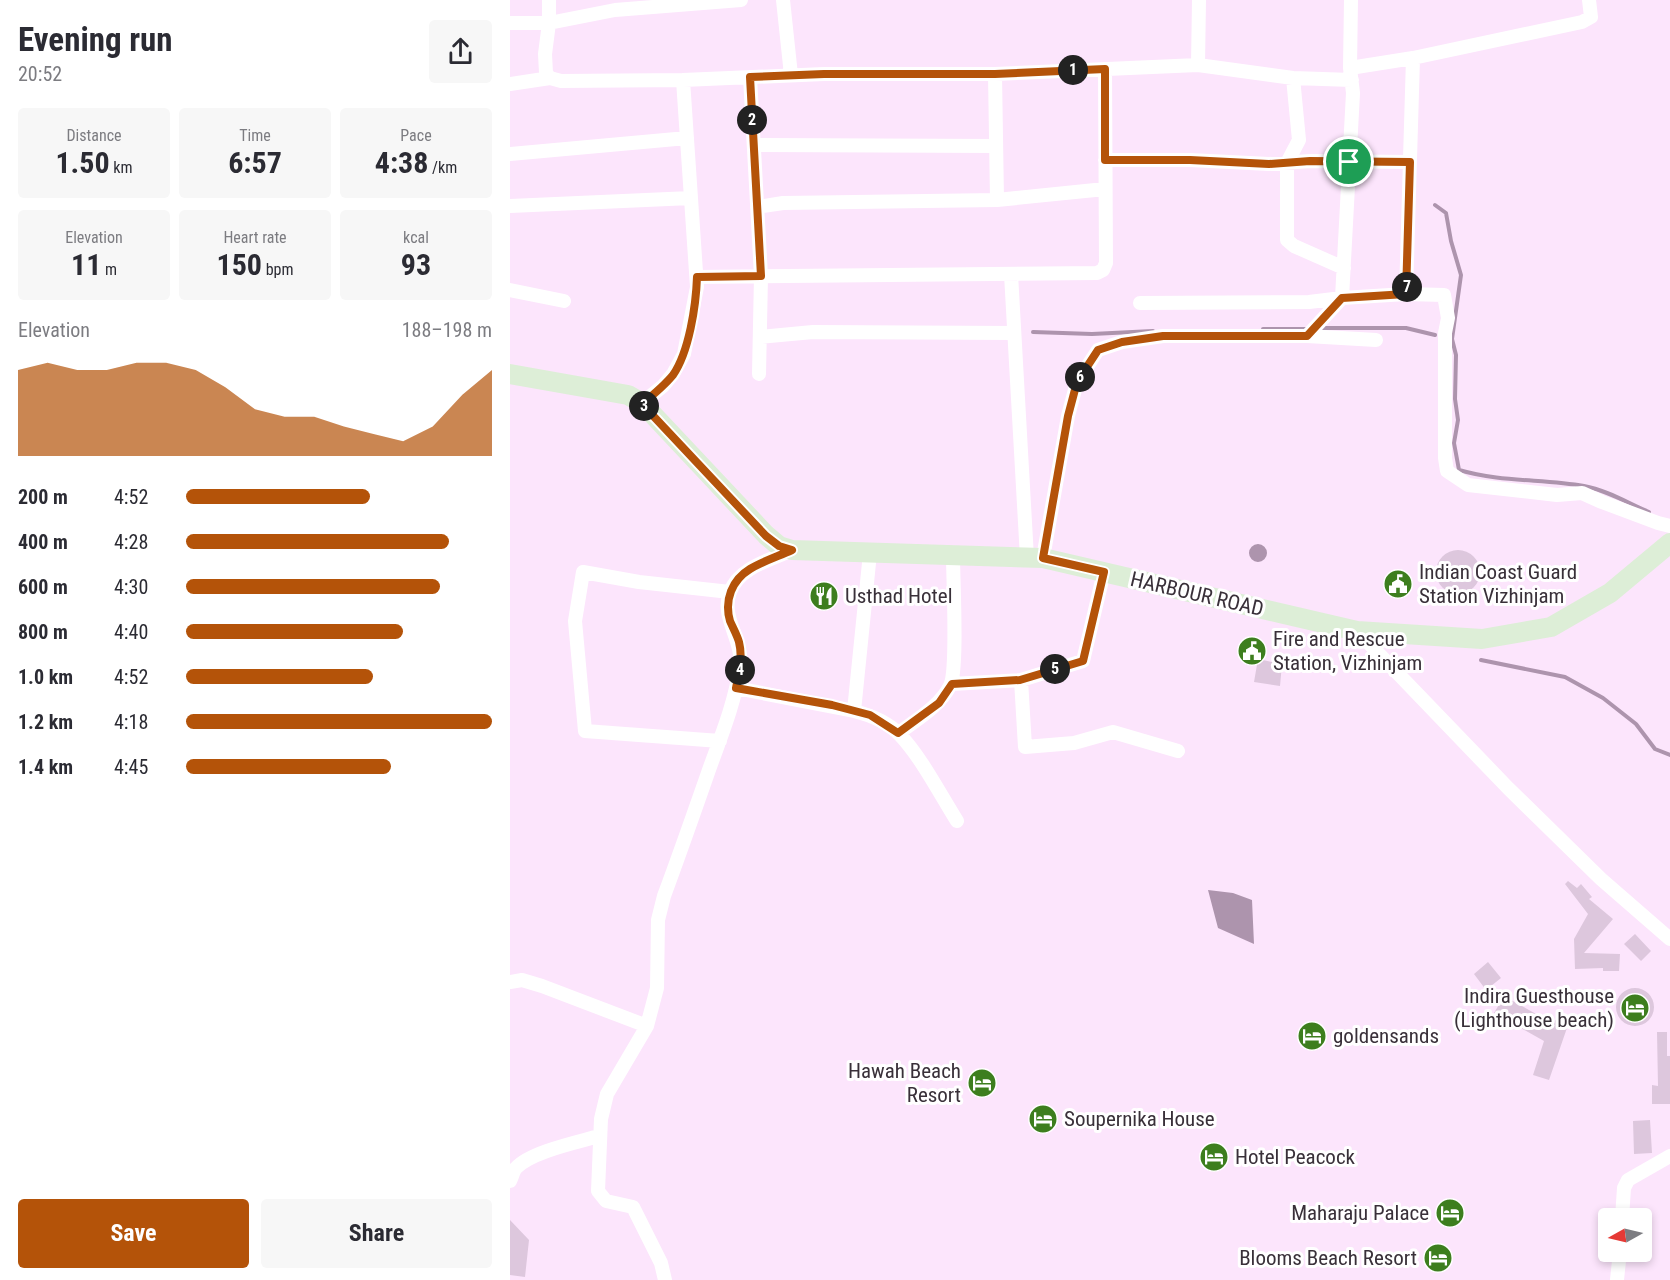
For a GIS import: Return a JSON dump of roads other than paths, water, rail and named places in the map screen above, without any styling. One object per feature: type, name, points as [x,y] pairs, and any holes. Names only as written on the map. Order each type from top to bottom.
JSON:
[{"type":"street","points":[[549,0],[545,54],[546,73],[550,78]]},
{"type":"street","points":[[510,23],[549,22],[614,5],[741,0]]},
{"type":"street","points":[[783,0],[791,75]]},
{"type":"street","points":[[1198,65],[1199,0]]},
{"type":"street","points":[[1307,336],[1342,298],[1349,162],[1351,0]]},
{"type":"street","points":[[510,84],[550,78],[561,81],[683,80],[791,75],[995,74],[1198,65],[1293,78],[1351,74],[1413,58],[1582,22],[1591,17],[1589,0]]},
{"type":"street","points":[[1406,294],[1413,58]]},
{"type":"street","points":[[697,277],[1097,273],[1103,270],[1106,263],[1105,69]]},
{"type":"street","points":[[995,74],[997,200]]},
{"type":"street","points":[[750,77],[761,276],[759,374]]},
{"type":"street","points":[[1293,78],[1299,140],[1287,163],[1287,240],[1294,246],[1344,268]]},
{"type":"street","points":[[642,404],[673,374],[684,354],[692,318],[697,277],[683,80]]},
{"type":"street","points":[[510,154],[687,138]]},
{"type":"street","points":[[754,145],[996,146]]},
{"type":"street","points":[[1105,160],[1287,163],[1310,161],[1410,162]]},
{"type":"street","points":[[757,207],[783,203],[997,200],[1106,189]]},
{"type":"street","points":[[510,206],[691,198]]},
{"type":"street","points":[[1011,274],[1014,333],[1035,558]]},
{"type":"street","points":[[510,290],[564,301]]},
{"type":"street","points":[[1140,303],[1309,302],[1406,294],[1444,295],[1448,318],[1445,356],[1447,471],[1468,485],[1557,495],[1582,493],[1670,526]]},
{"type":"street","points":[[760,337],[813,332],[1014,333]]},
{"type":"street","points":[[1035,558],[1077,382],[1098,350],[1122,342],[1163,336],[1307,336],[1376,340]]},
{"type":"street","name":"HARBOUR ROAD","points":[[510,374],[628,395],[642,404],[766,536],[779,546],[792,550],[1035,558],[1357,631],[1482,639],[1551,627],[1610,593],[1670,543]]},
{"type":"street","points":[[665,1280],[660,1263],[633,1207],[606,1201],[598,1191],[601,1119],[607,1094],[647,1026],[657,988],[658,920],[664,896],[720,741],[736,688],[741,664],[739,642],[729,612],[730,592],[738,579],[750,569],[792,550]]},
{"type":"street","points":[[854,711],[870,553]]},
{"type":"street","points":[[898,733],[939,703],[952,684],[953,556]]},
{"type":"street","points":[[720,741],[585,731],[575,621],[583,572],[639,582],[730,592]]},
{"type":"street","points":[[952,684],[1020,680],[1083,661],[1104,572]]},
{"type":"street","points":[[1357,631],[1508,788],[1601,879],[1670,939]]},
{"type":"street","points":[[1020,680],[1025,747],[1074,742],[1113,732],[1178,751]]},
{"type":"street","points":[[736,688],[870,715],[898,733],[957,821]]},
{"type":"street","points":[[510,982],[522,980],[542,986],[647,1026]]},
{"type":"street","points":[[510,1181],[516,1168],[534,1156],[599,1136]]},
{"type":"street","points":[[1623,1208],[1624,1188],[1628,1180],[1670,1156]]},
{"type":"street","points":[[1617,1280],[1619,1262]]},
{"type":"waterway","points":[[1435,205],[1446,213],[1461,275],[1452,339],[1456,355],[1455,399],[1458,420],[1454,443],[1459,470],[1490,477],[1584,486],[1609,494],[1649,512]]},
{"type":"waterway","points":[[1320,328],[1406,328],[1435,335]]},
{"type":"waterway","points":[[1263,329],[1309,329]]},
{"type":"waterway","points":[[1033,332],[1092,334],[1153,331]]},
{"type":"waterway","points":[[1481,660],[1565,677],[1603,698],[1636,724],[1655,749],[1670,755]]},
{"type":"place","name":"Indian Coast Guard Station Vizhinjam","points":[[1398,584]]},
{"type":"place","name":"Usthad Hotel","points":[[824,596]]},
{"type":"place","name":"Fire and Rescue Station, Vizhinjam","points":[[1252,651]]},
{"type":"place","name":"Indira Guesthouse (Lighthouse beach)","points":[[1635,1008]]},
{"type":"place","name":"goldensands","points":[[1312,1036]]},
{"type":"place","name":"Hawah Beach Resort","points":[[982,1083]]},
{"type":"place","name":"Soupernika House","points":[[1043,1119]]},
{"type":"place","name":"Hotel Peacock","points":[[1214,1157]]},
{"type":"place","name":"Maharaju Palace","points":[[1450,1213]]},
{"type":"place","name":"Blooms Beach Resort","points":[[1438,1258]]}]
